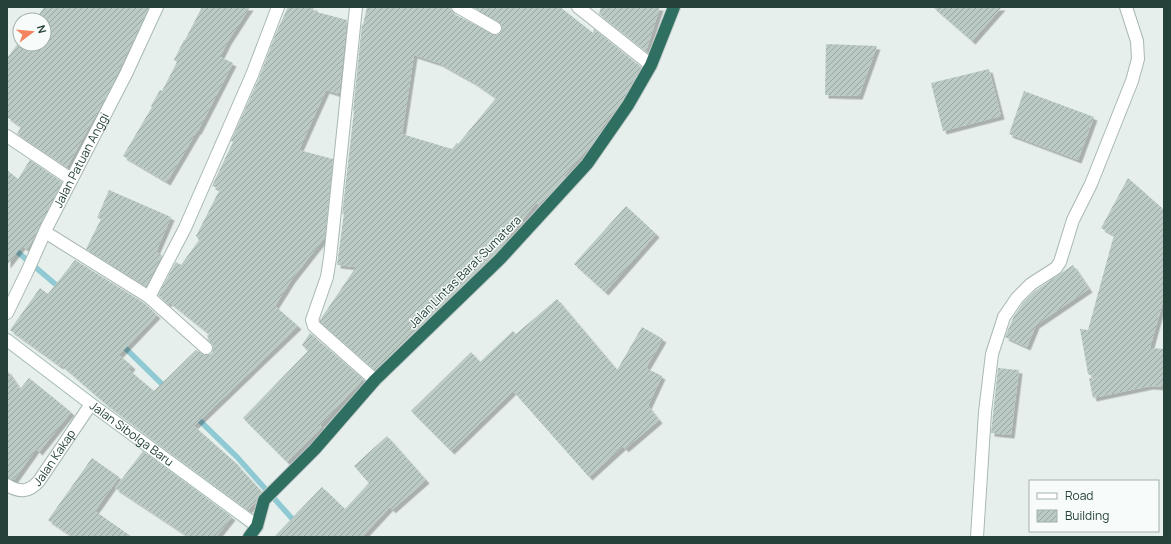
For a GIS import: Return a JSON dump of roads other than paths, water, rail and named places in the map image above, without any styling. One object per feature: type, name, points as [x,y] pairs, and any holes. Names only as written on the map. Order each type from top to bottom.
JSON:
[{"type":"highway","name":"Jalan Lintas Barat Sumatera","points":[[249,537],[257,526],[264,500],[315,449],[375,380],[500,259],[587,164],[628,105],[651,65],[674,7]]},
{"type":"street","name":"Jalan Patuan Anggi","points":[[7,313],[44,232],[126,74],[157,7]]},
{"type":"street","points":[[149,297],[185,228],[252,75],[278,7]]},
{"type":"street","points":[[356,7],[330,258],[327,277],[312,320],[314,326],[375,380]]},
{"type":"street","points":[[458,7],[495,28]]},
{"type":"street","points":[[578,7],[651,65]]},
{"type":"street","points":[[977,537],[985,412],[992,354],[1004,317],[1017,298],[1031,284],[1056,268],[1060,262],[1073,220],[1091,184],[1132,81],[1138,59],[1137,41],[1126,7]]},
{"type":"street","points":[[7,136],[72,178]]},
{"type":"street","points":[[44,232],[149,297],[206,348]]},
{"type":"street","name":"Jalan Sibolga Baru","points":[[7,340],[91,404],[257,526]]},
{"type":"street","name":"Jalan Kakap","points":[[7,485],[19,491],[27,490],[34,486],[39,481],[91,404]]},
{"type":"waterway","points":[[7,243],[61,289]]},
{"type":"waterway","points":[[120,343],[166,388]]},
{"type":"waterway","points":[[195,416],[237,457],[296,523]]}]
